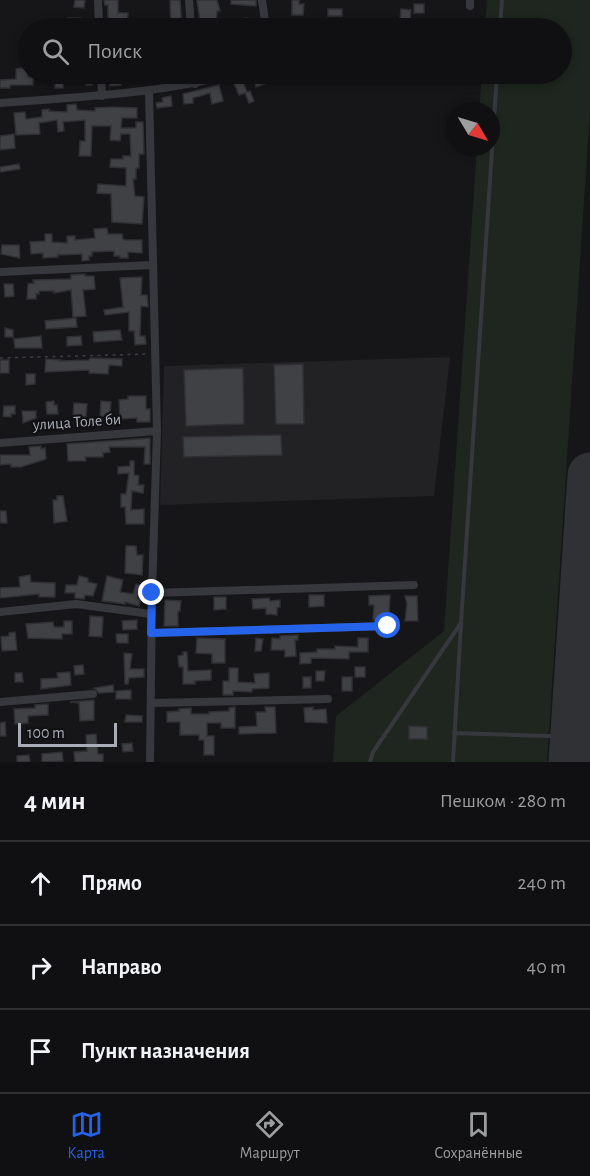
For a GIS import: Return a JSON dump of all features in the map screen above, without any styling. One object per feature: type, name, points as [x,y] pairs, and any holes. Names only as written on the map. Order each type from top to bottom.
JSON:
[{"type":"street","points":[[98,0],[99,18]]},
{"type":"street","points":[[189,0],[190,18]]},
{"type":"street","points":[[262,0],[265,18]]},
{"type":"street","points":[[101,84],[102,96]]},
{"type":"street","points":[[0,103],[102,96],[195,84]]},
{"type":"street","points":[[149,91],[157,431],[151,614],[150,762]]},
{"type":"street","points":[[0,272],[152,265]]},
{"type":"street","name":"улица Толе би","points":[[0,443],[157,431]]},
{"type":"street","points":[[152,593],[414,585]]},
{"type":"street","points":[[0,612],[76,604],[151,614]]},
{"type":"street","points":[[151,633],[388,626]]},
{"type":"street","points":[[0,702],[93,694]]},
{"type":"street","points":[[151,703],[328,699]]},
{"type":"lane","points":[[501,18],[502,0]]},
{"type":"lane","points":[[453,762],[496,84]]},
{"type":"lane","points":[[370,762],[373,752],[461,623]]},
{"type":"lane","points":[[454,733],[549,736]]},
{"type":"path","points":[[0,358],[155,354]]},
{"type":"shaded area","points":[[487,0],[590,0],[590,110],[547,762],[333,762],[336,716],[444,631],[476,156],[500,156],[500,102],[480,102],[481,84],[572,84],[572,18],[486,18]]},
{"type":"shaded area","points":[[450,357],[434,496],[160,505],[164,366]]},
{"type":"building","points":[[75,0],[85,0],[84,8],[74,7]]},
{"type":"building","points":[[104,0],[118,0],[118,13],[128,13],[128,18],[108,18],[108,5],[105,5]]},
{"type":"building","points":[[170,0],[180,0],[181,18],[171,18]]},
{"type":"building","points":[[197,0],[217,0],[220,11],[217,11],[217,18],[200,18]]},
{"type":"building","points":[[231,0],[256,0],[256,6],[231,4]]},
{"type":"building","points":[[292,0],[299,0],[299,4],[304,4],[303,15],[292,15]]},
{"type":"building","points":[[414,4],[424,4],[424,13],[414,13]]},
{"type":"building","points":[[328,9],[342,9],[342,16],[328,16]]},
{"type":"building","points":[[401,9],[411,10],[410,18],[400,18]]},
{"type":"building","points":[[16,69],[18,69],[18,84],[33,85],[10,85],[10,88],[0,88],[0,80],[16,79]]},
{"type":"building","points":[[55,84],[63,84],[63,88],[55,88]]},
{"type":"building","points":[[234,84],[244,84],[254,101],[249,103],[245,93],[239,95]]},
{"type":"building","points":[[219,85],[223,101],[212,104],[210,93],[193,98],[193,103],[184,104],[183,94]]},
{"type":"building","points":[[171,96],[172,106],[157,108],[156,103],[163,102],[162,98]]},
{"type":"building","points":[[76,104],[77,110],[137,108],[137,118],[122,118],[121,128],[136,128],[136,122],[143,122],[144,154],[139,154],[139,168],[136,168],[136,179],[133,179],[135,196],[144,197],[142,224],[112,222],[111,194],[97,193],[98,184],[126,186],[126,168],[110,167],[111,159],[131,156],[130,134],[121,134],[120,141],[110,140],[111,126],[92,126],[91,156],[79,156],[80,141],[85,141],[85,120],[63,122],[64,131],[58,132],[57,120],[39,123],[40,134],[16,135],[14,113],[25,112],[26,119],[42,117],[42,110],[67,112],[67,105]]},
{"type":"building","points":[[14,134],[15,148],[0,150],[0,136]]},
{"type":"building","points":[[19,164],[20,169],[0,172],[0,167]]},
{"type":"building","points":[[107,228],[108,234],[122,234],[125,240],[142,240],[142,253],[128,252],[128,258],[120,258],[120,256],[114,256],[114,251],[92,252],[89,260],[82,261],[82,254],[43,258],[43,253],[31,254],[30,242],[45,241],[45,234],[52,234],[52,242],[67,243],[67,236],[75,236],[75,240],[95,238],[94,229]]},
{"type":"building","points":[[2,245],[19,245],[20,258],[1,254]]},
{"type":"building","points":[[85,274],[85,276],[94,276],[95,289],[83,290],[86,316],[73,317],[71,290],[54,293],[54,291],[39,291],[36,299],[27,299],[28,284],[34,283],[33,280],[71,279],[71,275]]},
{"type":"building","points":[[142,277],[141,295],[147,295],[148,307],[141,306],[140,336],[145,336],[146,344],[135,345],[134,331],[129,331],[129,312],[105,315],[104,310],[123,307],[120,278]]},
{"type":"building","points":[[4,284],[13,284],[14,296],[5,297]]},
{"type":"building","points":[[76,318],[77,327],[46,329],[45,321]]},
{"type":"building","points":[[5,328],[13,330],[13,337],[5,337]]},
{"type":"building","points":[[120,330],[122,340],[94,342],[93,332]]},
{"type":"building","points":[[41,336],[42,348],[15,348],[14,339]]},
{"type":"building","points":[[81,336],[82,345],[67,346],[67,337]]},
{"type":"building","points":[[90,358],[122,359],[122,366],[109,365],[108,374],[89,373],[89,370],[45,372],[46,359],[60,361],[89,360]]},
{"type":"building","points":[[0,360],[9,360],[9,373],[0,373]]},
{"type":"building","points":[[303,364],[304,424],[276,424],[274,365]]},
{"type":"building","points":[[243,368],[244,424],[186,426],[184,370]]},
{"type":"building","points":[[26,374],[35,374],[35,384],[26,385]]},
{"type":"building","points":[[128,396],[146,396],[146,409],[150,409],[150,422],[137,422],[137,418],[120,419],[119,400],[128,399]]},
{"type":"building","points":[[54,401],[58,414],[47,414],[46,402]]},
{"type":"building","points":[[101,401],[111,402],[110,414],[100,417]]},
{"type":"building","points":[[74,403],[87,404],[86,417],[73,417]]},
{"type":"building","points":[[4,406],[15,406],[15,414],[11,414],[11,417],[3,416]]},
{"type":"building","points":[[22,411],[36,411],[36,418],[23,423]]},
{"type":"building","points":[[281,435],[282,455],[184,457],[183,437]]},
{"type":"building","points":[[150,438],[150,464],[144,464],[145,447],[109,447],[110,452],[103,453],[103,457],[85,457],[86,461],[68,461],[67,444]]},
{"type":"building","points":[[41,446],[41,449],[45,448],[46,459],[21,467],[11,467],[11,464],[0,465],[0,455],[30,455],[29,447]]},
{"type":"building","points":[[130,461],[134,461],[134,475],[139,476],[138,485],[144,485],[143,493],[132,491],[131,510],[144,509],[144,524],[126,524],[125,507],[121,507],[121,494],[126,494],[129,473],[118,474],[118,467],[130,466]]},
{"type":"building","points":[[57,496],[63,496],[67,521],[54,523],[53,500],[57,500]]},
{"type":"building","points":[[0,511],[6,511],[7,523],[0,523]]},
{"type":"building","points":[[126,546],[136,546],[137,555],[143,555],[142,575],[125,573]]},
{"type":"building","points":[[30,575],[31,582],[55,583],[55,597],[39,597],[39,594],[0,598],[0,588],[20,587],[19,577]]},
{"type":"building","points":[[79,576],[88,578],[88,582],[97,584],[93,596],[85,595],[84,599],[75,598],[75,593],[65,593],[66,585],[77,585]]},
{"type":"building","points":[[107,576],[123,580],[120,592],[133,594],[136,584],[141,585],[139,606],[125,602],[125,604],[102,601]]},
{"type":"building","points":[[309,595],[324,595],[324,606],[309,607]]},
{"type":"building","points":[[390,595],[389,614],[385,614],[385,620],[373,620],[374,605],[369,605],[369,596]]},
{"type":"building","points":[[405,596],[417,596],[418,621],[405,621],[407,604]]},
{"type":"building","points":[[214,597],[226,597],[226,609],[214,610]]},
{"type":"building","points":[[269,598],[270,601],[280,600],[277,615],[266,614],[266,608],[253,609],[252,599]]},
{"type":"building","points":[[165,600],[181,601],[178,626],[164,626]]},
{"type":"building","points":[[90,616],[103,617],[102,637],[89,636]]},
{"type":"building","points":[[137,620],[137,629],[123,630],[122,621]]},
{"type":"building","points":[[64,621],[72,621],[72,634],[62,634],[62,639],[28,638],[26,624],[53,622],[54,627],[64,627]]},
{"type":"building","points":[[15,632],[17,650],[2,651],[1,637]]},
{"type":"building","points":[[116,634],[128,634],[128,643],[117,643]]},
{"type":"building","points":[[298,635],[298,640],[295,640],[296,656],[285,657],[285,650],[271,650],[272,638],[280,639],[280,636]]},
{"type":"building","points":[[197,638],[225,639],[225,663],[212,663],[212,654],[196,653]]},
{"type":"building","points":[[256,638],[263,639],[261,651],[255,651]]},
{"type":"building","points":[[358,638],[368,638],[368,652],[349,652],[349,659],[311,658],[311,663],[300,664],[300,653],[317,652],[317,649],[335,649],[335,646],[358,647]]},
{"type":"building","points":[[183,652],[187,652],[188,671],[211,670],[211,680],[183,684],[183,667],[179,667],[178,656],[183,655]]},
{"type":"building","points":[[124,653],[132,654],[130,669],[144,669],[144,677],[129,678],[128,684],[125,684]]},
{"type":"building","points":[[83,665],[84,674],[75,675],[74,666]]},
{"type":"building","points":[[355,667],[365,667],[365,677],[355,677]]},
{"type":"building","points":[[229,668],[238,668],[238,682],[255,683],[254,674],[269,673],[269,688],[252,689],[252,692],[233,691],[233,695],[223,695],[223,681],[229,681]]},
{"type":"building","points":[[316,671],[325,671],[324,681],[316,681]]},
{"type":"building","points":[[70,672],[71,685],[41,689],[41,679],[58,678],[57,673]]},
{"type":"building","points":[[15,673],[22,673],[23,682],[15,682]]},
{"type":"building","points":[[303,677],[311,677],[311,688],[303,688]]},
{"type":"building","points":[[342,677],[352,677],[352,691],[342,691]]},
{"type":"building","points":[[113,685],[114,692],[99,693],[94,688]]},
{"type":"building","points":[[131,690],[131,699],[116,699],[116,691]]},
{"type":"building","points":[[94,700],[94,720],[80,721],[79,703],[70,702]]},
{"type":"building","points":[[48,704],[48,715],[28,716],[28,723],[15,724],[14,709],[35,708],[35,705]]},
{"type":"building","points":[[235,707],[235,728],[221,728],[221,723],[207,723],[207,736],[214,736],[214,755],[204,755],[204,740],[199,740],[199,735],[180,735],[180,722],[167,722],[167,712],[179,711],[179,709],[191,708],[191,714],[209,714],[209,712],[229,711],[229,708]]},
{"type":"building","points":[[265,707],[275,707],[276,733],[239,734],[239,727],[257,726],[256,712],[266,712]]},
{"type":"building","points":[[313,707],[313,710],[326,709],[327,723],[305,722],[304,708]]},
{"type":"building","points":[[126,715],[142,716],[142,722],[125,722]]},
{"type":"building","points":[[5,722],[6,736],[0,736],[0,723]]},
{"type":"building","points":[[409,726],[427,727],[427,739],[409,739]]},
{"type":"building","points":[[96,734],[98,754],[103,754],[103,762],[75,762],[74,752],[87,751],[86,735]]},
{"type":"building","points":[[132,743],[133,751],[123,752],[122,744]]},
{"type":"building","points":[[62,752],[63,761],[42,762],[42,754]]},
{"type":"building","points":[[29,755],[30,762],[17,762],[17,756]]},
{"type":"runway","points":[[571,762],[590,475]]},
{"type":"route","points":[[152,593],[151,633],[388,626]]}]
